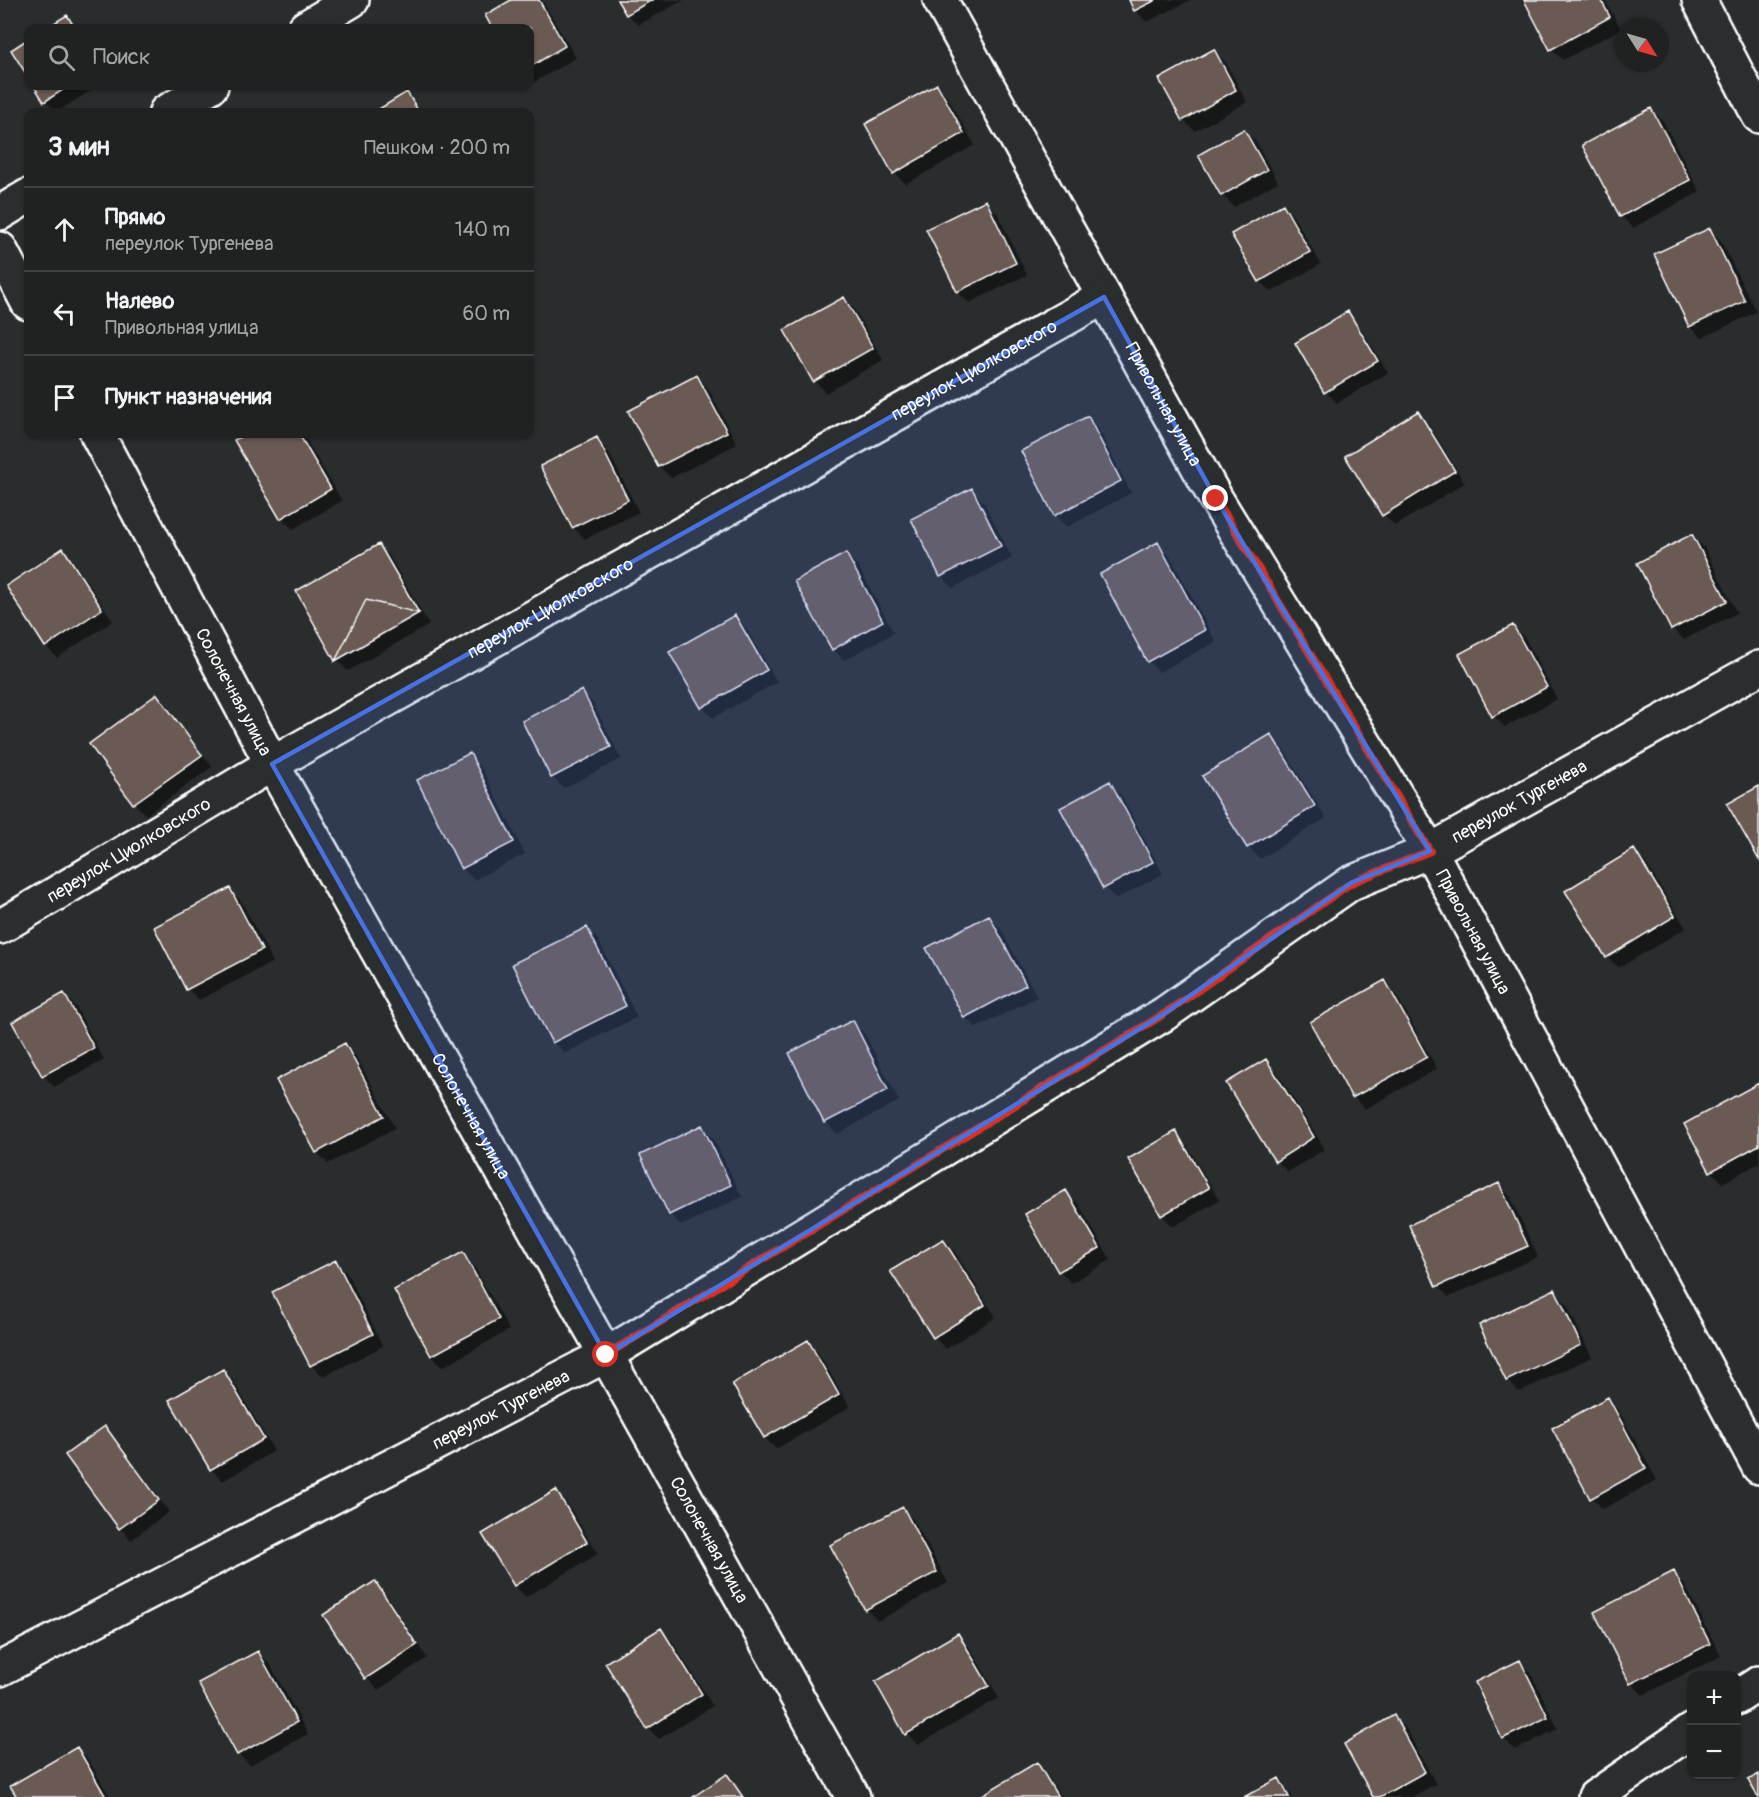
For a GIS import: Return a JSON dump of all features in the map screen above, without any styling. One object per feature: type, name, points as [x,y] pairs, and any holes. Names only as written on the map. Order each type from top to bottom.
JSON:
[{"type":"street","points":[[312,24],[352,0]]},
{"type":"street","name":"Привольная улица","points":[[940,0],[1216,499],[1430,851],[1759,1467]]},
{"type":"street","points":[[1699,0],[1759,116]]},
{"type":"street","points":[[173,108],[204,90]]},
{"type":"street","points":[[0,213],[24,198]]},
{"type":"street","points":[[0,249],[24,295]]},
{"type":"street","name":"переулок Циолковского","points":[[0,927],[272,764],[1104,297]]},
{"type":"street","name":"Солонечная улица","points":[[99,438],[272,764],[853,1797]]},
{"type":"street","name":"переулок Тургенева","points":[[0,1669],[606,1355],[1164,1014],[1351,883],[1430,851],[1759,668]]},
{"type":"street","points":[[1741,1695],[1759,1683]]},
{"type":"street","points":[[1595,1797],[1687,1733]]},
{"type":"highlighted area","points":[[1104,297],[1216,499],[1430,851],[1351,883],[1164,1014],[606,1355],[272,764]]},
{"type":"building","points":[[511,0],[539,0],[565,46],[534,65],[534,24],[490,24],[485,15]]},
{"type":"building","points":[[617,0],[652,0],[626,15]]},
{"type":"building","points":[[1129,0],[1156,0],[1134,11]]},
{"type":"building","points":[[1524,0],[1601,0],[1610,17],[1550,50]]},
{"type":"building","points":[[67,15],[73,24],[52,24]]},
{"type":"building","points":[[24,42],[24,71],[11,50]]},
{"type":"building","points":[[1214,49],[1236,90],[1182,121],[1159,79]]},
{"type":"building","points":[[937,84],[964,133],[893,174],[865,124]]},
{"type":"building","points":[[36,90],[63,90],[44,102]]},
{"type":"building","points":[[407,92],[417,108],[381,108]]},
{"type":"building","points":[[1651,108],[1690,180],[1620,217],[1582,145]]},
{"type":"building","points":[[1244,129],[1267,170],[1221,196],[1198,155]]},
{"type":"building","points":[[986,200],[1016,263],[957,292],[926,229]]},
{"type":"building","points":[[1283,204],[1310,252],[1259,282],[1231,234]]},
{"type":"building","points":[[1710,228],[1745,301],[1689,327],[1654,254]]},
{"type":"building","points":[[844,297],[873,348],[813,382],[784,330]]},
{"type":"building","points":[[1348,311],[1378,361],[1324,393],[1295,343]]},
{"type":"building","points":[[697,375],[727,432],[658,467],[628,411]]},
{"type":"building","points":[[1418,411],[1455,471],[1382,516],[1345,456]]},
{"type":"building","points":[[1088,416],[1121,481],[1054,516],[1021,451]]},
{"type":"building","points":[[597,437],[628,500],[572,528],[540,466]]},
{"type":"building","points":[[238,438],[301,438],[331,489],[280,519],[234,440]]},
{"type":"building","points":[[972,488],[1001,546],[940,577],[911,519]]},
{"type":"building","points":[[1692,534],[1727,601],[1671,630],[1637,563]]},
{"type":"building","points":[[1158,542],[1205,630],[1147,662],[1100,574]]},
{"type":"building","points":[[379,544],[419,613],[335,661],[296,591]]},
{"type":"building","points":[[63,548],[102,609],[45,647],[6,586]]},
{"type":"building","points":[[846,553],[883,621],[832,650],[794,581]]},
{"type":"building","points":[[366,600],[419,613],[335,661]]},
{"type":"building","points":[[735,615],[767,670],[701,708],[669,652]]},
{"type":"building","points":[[1513,625],[1547,687],[1492,717],[1459,654]]},
{"type":"building","points":[[582,690],[611,747],[551,778],[522,721]]},
{"type":"building","points":[[157,694],[202,755],[133,804],[89,744]]},
{"type":"building","points":[[1271,734],[1315,806],[1247,848],[1202,776]]},
{"type":"building","points":[[470,753],[514,842],[461,869],[417,780]]},
{"type":"building","points":[[1110,781],[1153,862],[1103,889],[1060,808]]},
{"type":"building","points":[[1759,786],[1759,860],[1727,804]]},
{"type":"building","points":[[1634,849],[1675,916],[1606,958],[1565,891]]},
{"type":"building","points":[[230,888],[262,950],[186,990],[154,927]]},
{"type":"building","points":[[989,915],[1026,985],[964,1018],[926,948]]},
{"type":"building","points":[[587,927],[626,1006],[552,1043],[512,964]]},
{"type":"building","points":[[1385,980],[1427,1057],[1352,1098],[1310,1022]]},
{"type":"building","points":[[64,993],[94,1048],[42,1076],[12,1022]]},
{"type":"building","points":[[853,1020],[888,1090],[824,1123],[789,1053]]},
{"type":"building","points":[[345,1043],[384,1116],[316,1153],[276,1080]]},
{"type":"building","points":[[1266,1059],[1314,1137],[1275,1162],[1226,1083]]},
{"type":"building","points":[[1759,1083],[1759,1145],[1710,1172],[1684,1124]]},
{"type":"building","points":[[702,1125],[731,1185],[669,1215],[640,1155]]},
{"type":"building","points":[[1176,1131],[1209,1188],[1161,1216],[1128,1159]]},
{"type":"building","points":[[1499,1183],[1528,1246],[1436,1287],[1409,1225]]},
{"type":"building","points":[[1066,1190],[1100,1248],[1058,1272],[1025,1214]]},
{"type":"building","points":[[943,1239],[985,1305],[933,1338],[890,1271]]},
{"type":"building","points":[[463,1252],[499,1319],[431,1356],[394,1290]]},
{"type":"building","points":[[336,1260],[373,1334],[310,1366],[272,1292]]},
{"type":"building","points":[[1555,1289],[1581,1345],[1506,1381],[1479,1325]]},
{"type":"building","points":[[808,1340],[839,1395],[764,1438],[732,1384]]},
{"type":"building","points":[[223,1369],[264,1439],[210,1470],[169,1400]]},
{"type":"building","points":[[1608,1397],[1646,1468],[1590,1499],[1552,1428]]},
{"type":"building","points":[[105,1426],[159,1500],[119,1529],[65,1455]]},
{"type":"building","points":[[556,1490],[587,1542],[514,1586],[482,1534]]},
{"type":"building","points":[[903,1507],[937,1572],[865,1610],[830,1545]]},
{"type":"building","points":[[1674,1571],[1710,1644],[1630,1684],[1594,1612]]},
{"type":"building","points":[[375,1581],[417,1645],[365,1679],[323,1615]]},
{"type":"building","points":[[661,1628],[702,1694],[647,1729],[605,1663]]},
{"type":"building","points":[[958,1633],[989,1686],[905,1735],[875,1682]]},
{"type":"building","points":[[258,1651],[297,1722],[237,1755],[198,1683]]},
{"type":"building","points":[[1520,1660],[1548,1717],[1502,1739],[1475,1682]]},
{"type":"building","points":[[1394,1715],[1425,1772],[1380,1797],[1373,1797],[1344,1744]]},
{"type":"building","points":[[77,1747],[106,1797],[17,1797],[10,1786]]},
{"type":"building","points":[[1037,1762],[1058,1797],[979,1797]]},
{"type":"building","points":[[727,1774],[743,1797],[693,1797]]},
{"type":"building","points":[[1759,1774],[1759,1797],[1758,1797],[1748,1780]]},
{"type":"building","points":[[1279,1778],[1289,1797],[1244,1797]]},
{"type":"route","points":[[606,1355],[1164,1014],[1351,883],[1430,851],[1216,499]]}]
